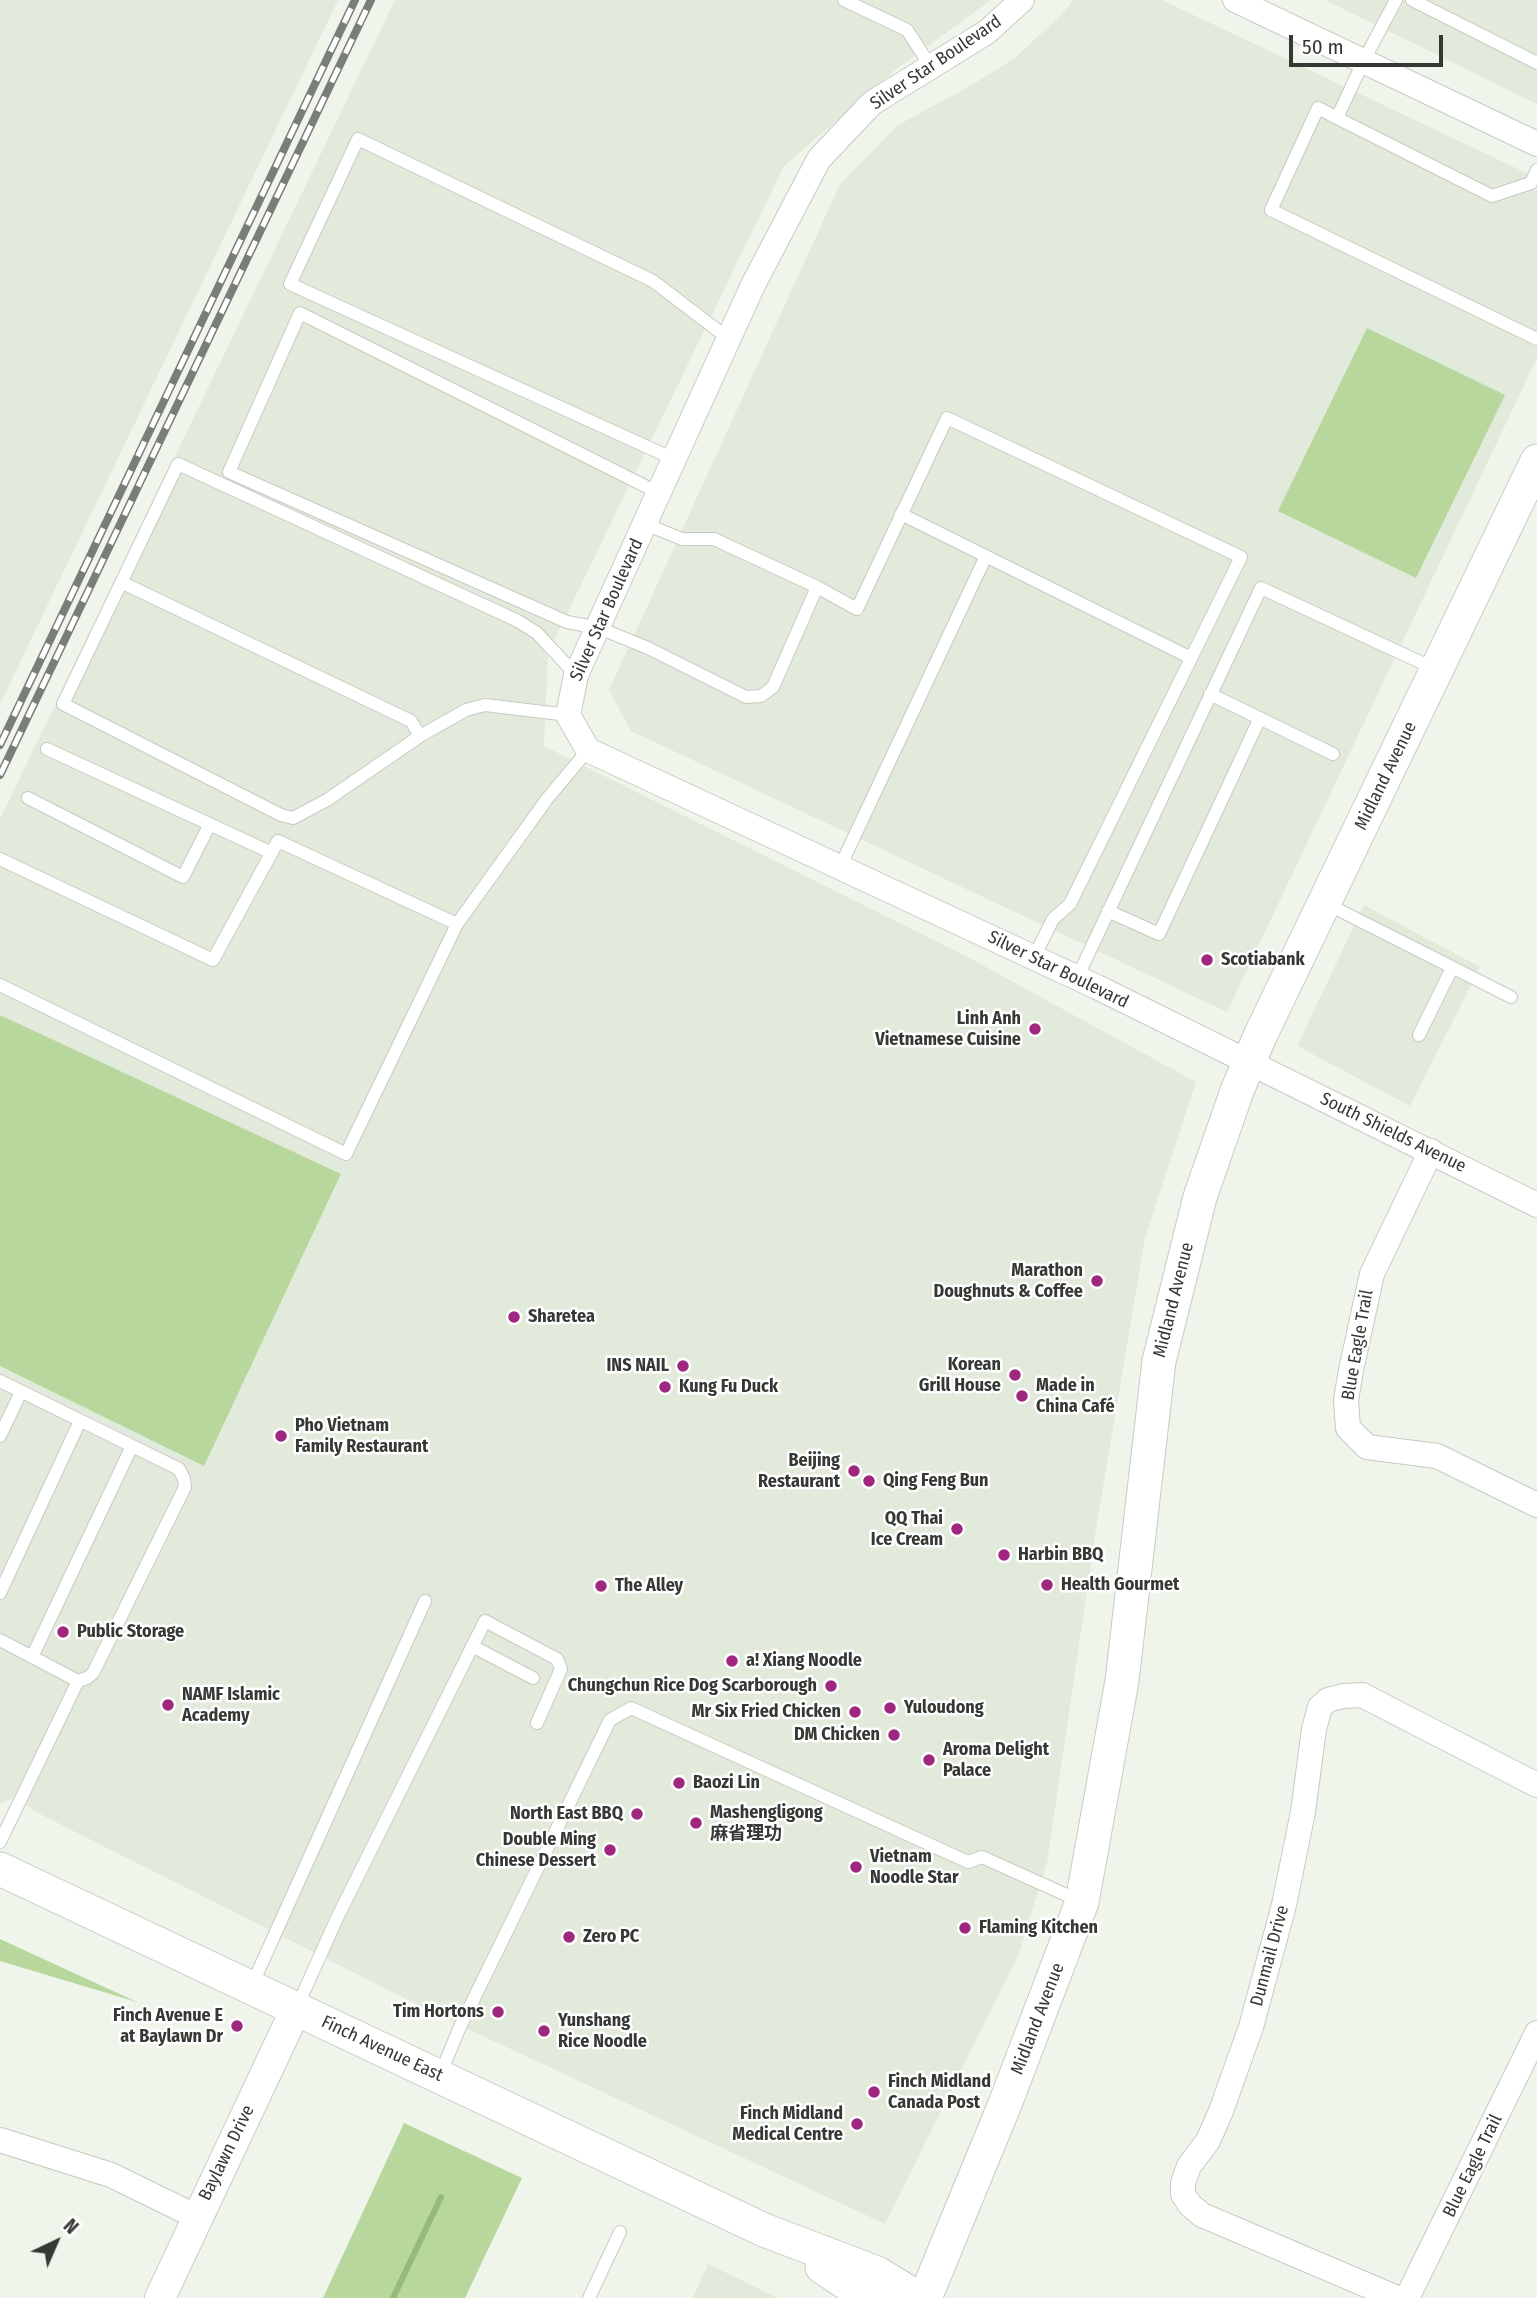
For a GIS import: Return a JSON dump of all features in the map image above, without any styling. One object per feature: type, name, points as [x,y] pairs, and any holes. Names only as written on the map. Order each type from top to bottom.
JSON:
[{"type":"main road","name":"Midland Avenue","points":[[909,2295],[971,2187],[1020,2068],[1082,1902],[1122,1681],[1159,1361],[1199,1197],[1249,1063],[1537,461]]},
{"type":"main road","name":"Finch Avenue East","points":[[0,1869],[764,2230],[877,2273],[909,2295]]},
{"type":"main road","name":"Finch Avenue East","points":[[764,2230],[869,2298]]},
{"type":"street","name":"Silver Star Boulevard","points":[[568,715],[576,675],[768,254],[819,159],[872,103],[987,32],[1022,0]]},
{"type":"street","points":[[1235,0],[1535,139]]},
{"type":"street","points":[[568,715],[588,750]]},
{"type":"street","name":"Silver Star Boulevard","points":[[588,750],[1034,957],[1249,1063]]},
{"type":"street","name":"South Shields Avenue","points":[[1249,1063],[1537,1205]]},
{"type":"street","name":"Blue Eagle Trail","points":[[1431,1151],[1372,1274],[1346,1400],[1348,1428],[1367,1447],[1437,1456],[1537,1505]]},
{"type":"street","name":"Dunmail Drive","points":[[1397,2298],[1202,2215],[1190,2206],[1183,2194],[1184,2183],[1189,2166],[1208,2141],[1221,2111],[1251,2027],[1284,1905],[1320,1707],[1328,1700],[1363,1695],[1537,1785]]},
{"type":"street","name":"Baylawn Drive","points":[[160,2298],[296,2009]]},
{"type":"street","name":"Blue Eagle Trail","points":[[1407,2298],[1537,2033]]},
{"type":"street","points":[[0,2140],[111,2175],[197,2217]]},
{"type":"lane","points":[[844,0],[907,30],[931,67]]},
{"type":"lane","points":[[1337,118],[1396,0]]},
{"type":"lane","points":[[1412,0],[1537,63]]},
{"type":"lane","points":[[1537,170],[1531,183],[1492,196],[1318,108],[1271,210],[1537,339]]},
{"type":"lane","points":[[676,460],[290,284],[358,139],[653,281],[730,340]]},
{"type":"lane","points":[[659,493],[300,313],[229,472],[567,622],[599,628],[648,648],[746,696],[761,696],[773,688],[817,587]]},
{"type":"lane","points":[[645,524],[682,539],[714,539],[857,608],[947,418],[1241,557],[1070,904],[1053,919],[1034,957]]},
{"type":"lane","points":[[568,715],[485,705],[466,710],[420,736],[327,800],[293,818],[281,815],[63,704],[178,464],[518,621],[537,633],[576,675]]},
{"type":"lane","points":[[901,514],[1191,658]]},
{"type":"lane","points":[[841,867],[986,556]]},
{"type":"lane","points":[[122,583],[411,721],[420,736]]},
{"type":"lane","points":[[1077,978],[1261,588],[1438,670]]},
{"type":"lane","points":[[1210,694],[1333,754]]},
{"type":"lane","points":[[1108,911],[1159,934],[1260,719]]},
{"type":"lane","points":[[47,749],[272,853]]},
{"type":"lane","points":[[0,985],[346,1154],[457,924],[547,799],[588,750]]},
{"type":"lane","points":[[28,798],[183,877],[210,824]]},
{"type":"lane","points":[[0,859],[213,960],[278,841],[457,924]]},
{"type":"lane","points":[[1325,903],[1511,997]]},
{"type":"lane","points":[[1419,1035],[1452,968]]},
{"type":"lane","points":[[0,1381],[178,1469],[184,1479],[185,1488],[93,1672],[78,1681],[0,1842]]},
{"type":"lane","points":[[0,1436],[21,1392]]},
{"type":"lane","points":[[0,1593],[80,1421]]},
{"type":"lane","points":[[32,1657],[132,1446]]},
{"type":"lane","points":[[251,1989],[425,1601]]},
{"type":"lane","points":[[296,2009],[337,1918],[485,1621],[557,1659],[561,1669],[537,1723]]},
{"type":"lane","points":[[0,1640],[78,1681]]},
{"type":"lane","points":[[472,1646],[534,1678]]},
{"type":"lane","points":[[440,2076],[459,2029],[610,1720],[631,1708],[968,1862],[982,1857],[1082,1902]]},
{"type":"lane","points":[[589,2298],[620,2232]]},
{"type":"shaded area","points":[[0,0],[338,0],[0,704]]},
{"type":"shaded area","points":[[395,0],[991,0],[895,70],[784,166],[548,653],[544,746],[964,955],[1196,1082],[1145,1238],[1096,1529],[1047,1863],[1018,1956],[885,2224],[440,2016],[40,1814],[14,1798],[0,1803],[0,1366],[204,1465],[341,1175],[0,1015],[0,819]]},
{"type":"shaded area","points":[[1073,0],[1162,0],[1537,178],[1537,358],[1227,1012],[631,731],[609,690],[840,184],[898,125],[1015,58],[1061,15]]},
{"type":"shaded area","points":[[1325,0],[1537,0],[1537,104]]},
{"type":"shaded area","points":[[1364,905],[1480,967],[1410,1106],[1297,1046]]},
{"type":"shaded area","points":[[708,2264],[778,2298],[693,2298]]},
{"type":"green space","points":[[1367,328],[1505,395],[1416,578],[1278,511]]},
{"type":"green space","points":[[0,1015],[341,1174],[204,1466],[0,1366]]},
{"type":"green space","points":[[0,1939],[137,2002],[0,1961]]},
{"type":"green space","points":[[404,2123],[522,2178],[465,2298],[323,2298]]},
{"type":"waterway","points":[[393,2298],[441,2197]]},
{"type":"railway","points":[[0,745],[355,0]]},
{"type":"railway","points":[[0,775],[371,0]]},
{"type":"place","name":"Scotiabank","points":[[1207,960]]},
{"type":"place","name":"Linh Anh Vietnamese Cuisine","points":[[1035,1029]]},
{"type":"place","name":"Marathon Doughnuts & Coffee","points":[[1097,1281]]},
{"type":"place","name":"Sharetea","points":[[514,1317]]},
{"type":"place","name":"INS NAIL","points":[[683,1366]]},
{"type":"place","name":"Korean Grill House","points":[[1015,1375]]},
{"type":"place","name":"Kung Fu Duck","points":[[665,1387]]},
{"type":"place","name":"Made in China Café","points":[[1022,1396]]},
{"type":"place","name":"Pho Vietnam Family Restaurant","points":[[281,1436]]},
{"type":"place","name":"Beijing Restaurant","points":[[854,1471]]},
{"type":"place","name":"Qing Feng Bun","points":[[869,1481]]},
{"type":"place","name":"QQ Thai Ice Cream","points":[[957,1529]]},
{"type":"place","name":"Harbin BBQ","points":[[1004,1555]]},
{"type":"place","name":"Health Gourmet","points":[[1047,1585]]},
{"type":"place","name":"The Alley","points":[[601,1586]]},
{"type":"place","name":"Public Storage","points":[[63,1632]]},
{"type":"place","name":"a! Xiang Noodle","points":[[732,1661]]},
{"type":"place","name":"Chungchun Rice Dog Scarborough","points":[[831,1686]]},
{"type":"place","name":"NAMF Islamic Academy","points":[[168,1705]]},
{"type":"place","name":"Yuloudong","points":[[890,1708]]},
{"type":"place","name":"Mr Six Fried Chicken","points":[[855,1712]]},
{"type":"place","name":"DM Chicken","points":[[894,1735]]},
{"type":"place","name":"Aroma Delight Palace","points":[[929,1760]]},
{"type":"place","name":"Baozi Lin","points":[[679,1783]]},
{"type":"place","name":"North East BBQ","points":[[637,1814]]},
{"type":"place","name":"Mashengligong 麻省理功","points":[[696,1823]]},
{"type":"place","name":"Double Ming Chinese Dessert","points":[[610,1850]]},
{"type":"place","name":"Vietnam Noodle Star","points":[[856,1867]]},
{"type":"place","name":"Flaming Kitchen","points":[[965,1928]]},
{"type":"place","name":"Zero PC","points":[[569,1937]]},
{"type":"place","name":"Tim Hortons","points":[[498,2012]]},
{"type":"place","name":"Finch Avenue E at Baylawn Dr","points":[[237,2026]]},
{"type":"place","name":"Yunshang Rice Noodle","points":[[544,2031]]},
{"type":"place","name":"Finch Midland Canada Post","points":[[874,2092]]},
{"type":"place","name":"Finch Midland Medical Centre","points":[[857,2124]]}]
